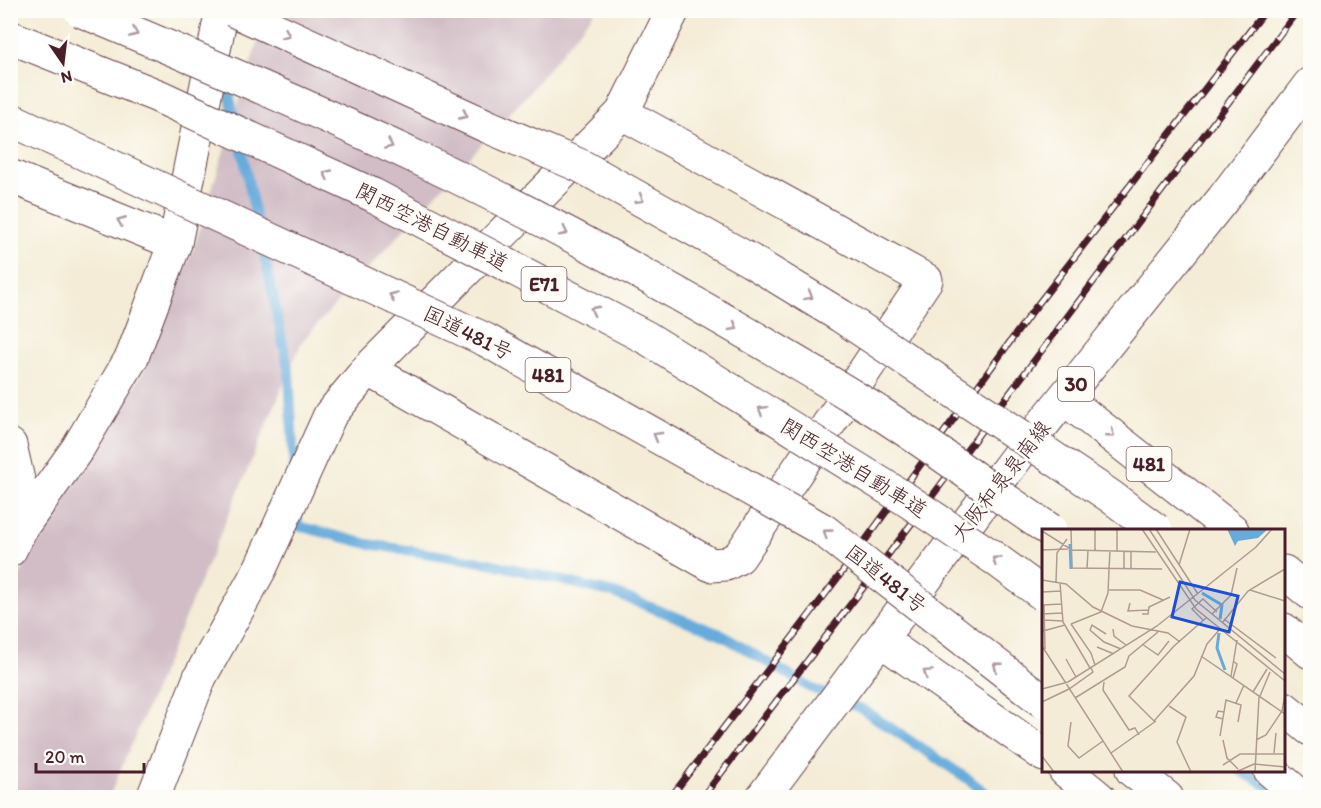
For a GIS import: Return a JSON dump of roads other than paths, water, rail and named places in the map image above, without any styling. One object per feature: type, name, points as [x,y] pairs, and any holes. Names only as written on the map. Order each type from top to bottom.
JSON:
[{"type":"main road","name":"E71","points":[[80,10],[227,72],[421,160],[573,236],[869,406],[1047,529]]},
{"type":"main road","points":[[10,550],[27,519],[78,448],[132,357],[175,243],[222,10]]},
{"type":"main road","name":"481","points":[[233,10],[489,127],[581,166],[751,261],[842,316],[1110,496],[1153,529]]},
{"type":"main road","points":[[153,798],[200,677],[261,567],[330,415],[368,369],[622,113],[673,10]]},
{"type":"main road","name":"関西空港自動車道","points":[[10,37],[158,96],[373,195],[647,338],[907,500],[994,558],[1042,594]]},
{"type":"main road","name":"大阪和泉泉南線","points":[[762,798],[1019,454],[1065,399],[1311,84]]},
{"type":"main road","points":[[368,369],[711,566],[726,564],[739,557],[926,280],[622,113]]},
{"type":"main road","name":"国道481号","points":[[10,119],[497,345],[823,530],[1042,700]]},
{"type":"main road","points":[[10,176],[175,243]]},
{"type":"main road","name":"481","points":[[1065,399],[1229,529]]},
{"type":"main road","points":[[10,445],[27,519]]},
{"type":"main road","points":[[1285,573],[1311,593]]},
{"type":"main road","points":[[1285,631],[1311,651]]},
{"type":"main road","points":[[881,640],[1042,754]]},
{"type":"main road","points":[[1285,709],[1311,729]]},
{"type":"main road","points":[[1066,772],[1099,798]]},
{"type":"main road","points":[[1133,772],[1167,798]]},
{"type":"main road","points":[[1271,772],[1303,798]]},
{"type":"waterway","points":[[226,79],[236,125]]},
{"type":"waterway","points":[[240,141],[258,228]]},
{"type":"waterway","points":[[262,243],[289,373],[294,468]]},
{"type":"waterway","points":[[297,513],[298,526],[368,544],[489,563],[614,593],[720,634],[811,688],[862,709],[968,779],[992,798]]},
{"type":"waterway","points":[[1242,772],[1270,788]]},
{"type":"railway","points":[[670,798],[843,571],[1031,313],[1266,10]]},
{"type":"railway","points":[[702,798],[1298,10]]}]
